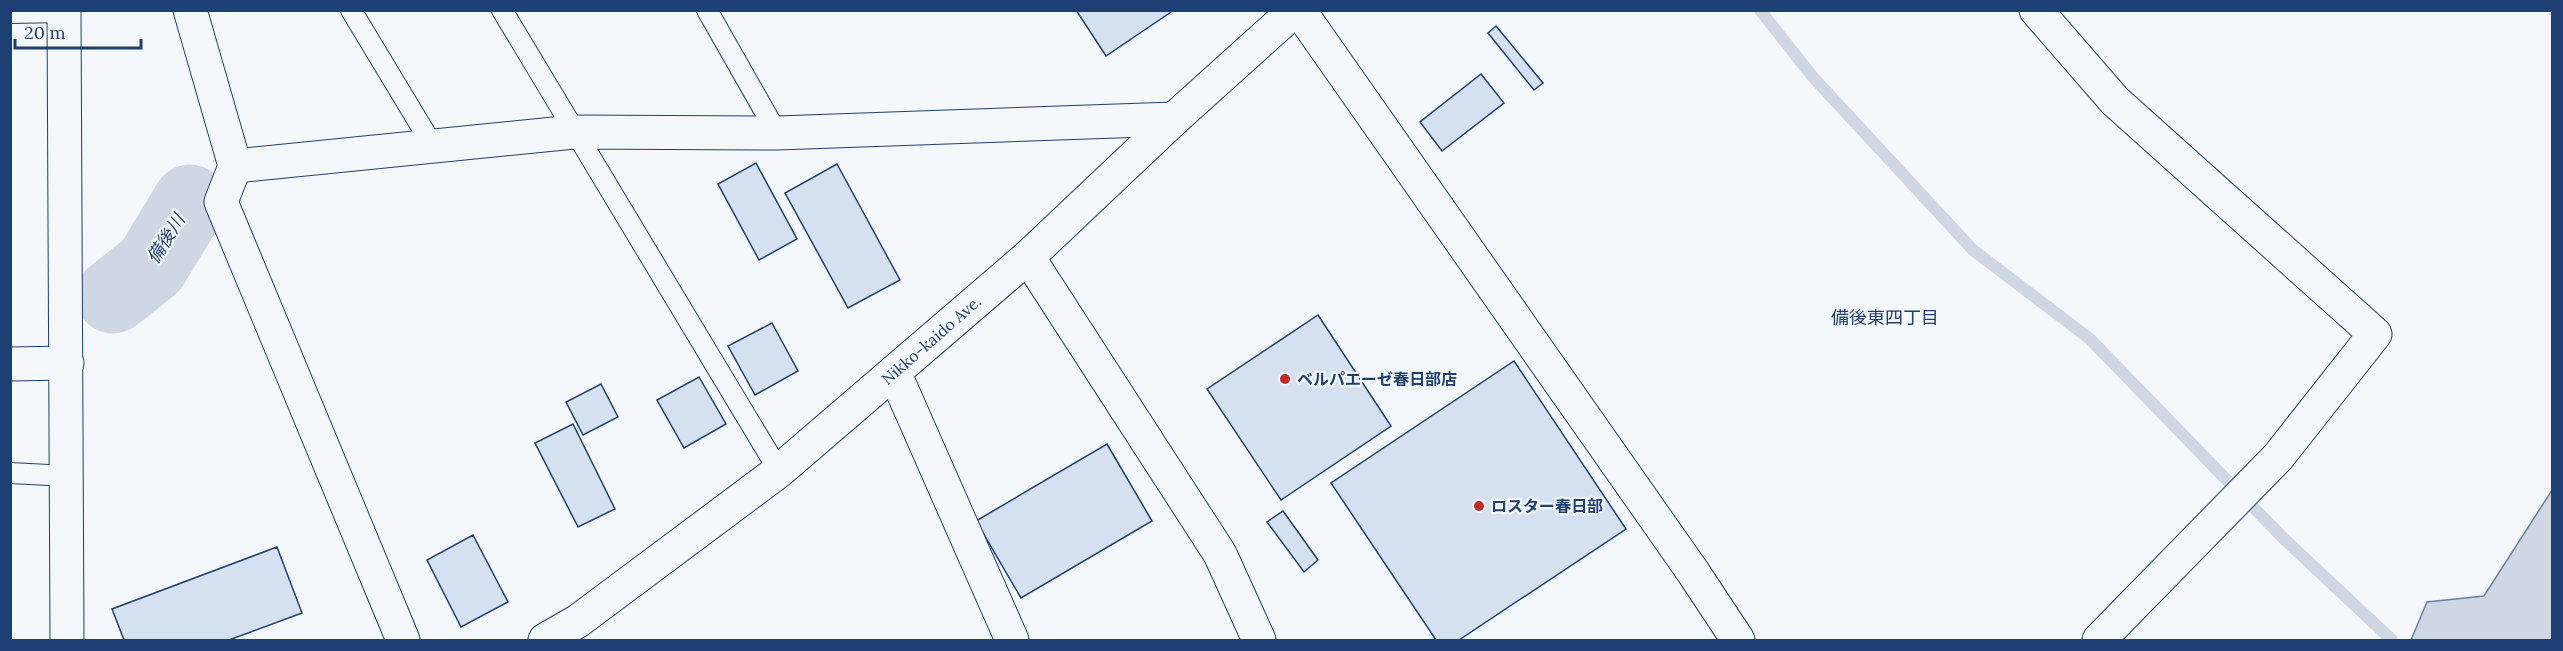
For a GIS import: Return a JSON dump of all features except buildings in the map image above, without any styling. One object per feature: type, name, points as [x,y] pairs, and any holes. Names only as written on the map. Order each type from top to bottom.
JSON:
[{"type":"main road","points":[[190,10],[234,166],[221,202],[404,640]]},
{"type":"main road","points":[[1297,10],[1693,572],[1738,640]]},
{"type":"main road","name":"Nikko-kaido Ave.","points":[[545,640],[578,621],[779,471],[1028,257],[1174,119],[1297,10]]},
{"type":"main road","points":[[2036,10],[2115,101],[2375,334],[2261,475],[2099,640]]},
{"type":"main road","points":[[64,11],[67,640]]},
{"type":"main road","points":[[234,166],[574,132],[777,133],[1174,119]]},
{"type":"main road","points":[[1028,257],[1220,554],[1259,640]]},
{"type":"main road","points":[[10,364],[67,363]]},
{"type":"main road","points":[[894,372],[1012,640]]},
{"type":"lane","points":[[351,10],[434,146]]},
{"type":"lane","points":[[502,10],[779,471]]},
{"type":"lane","points":[[707,10],[777,133]]},
{"type":"lane","points":[[10,13],[64,11]]},
{"type":"lane","points":[[10,473],[68,476]]},
{"type":"shaded area","points":[[2552,490],[2552,640],[2411,640],[2427,602],[2484,596]]},
{"type":"waterway","points":[[1760,10],[1812,76],[1973,250],[2090,339],[2283,538],[2392,640]]},
{"type":"waterway","name":"備後川","points":[[113,296],[151,266],[190,202]]},
{"type":"place","name":"ベルパエーゼ春日部店","points":[[1285,379]]},
{"type":"place","name":"ロスター春日部","points":[[1479,506]]},
{"type":"district","name":"備後東四丁目","points":[[1885,318]]}]
